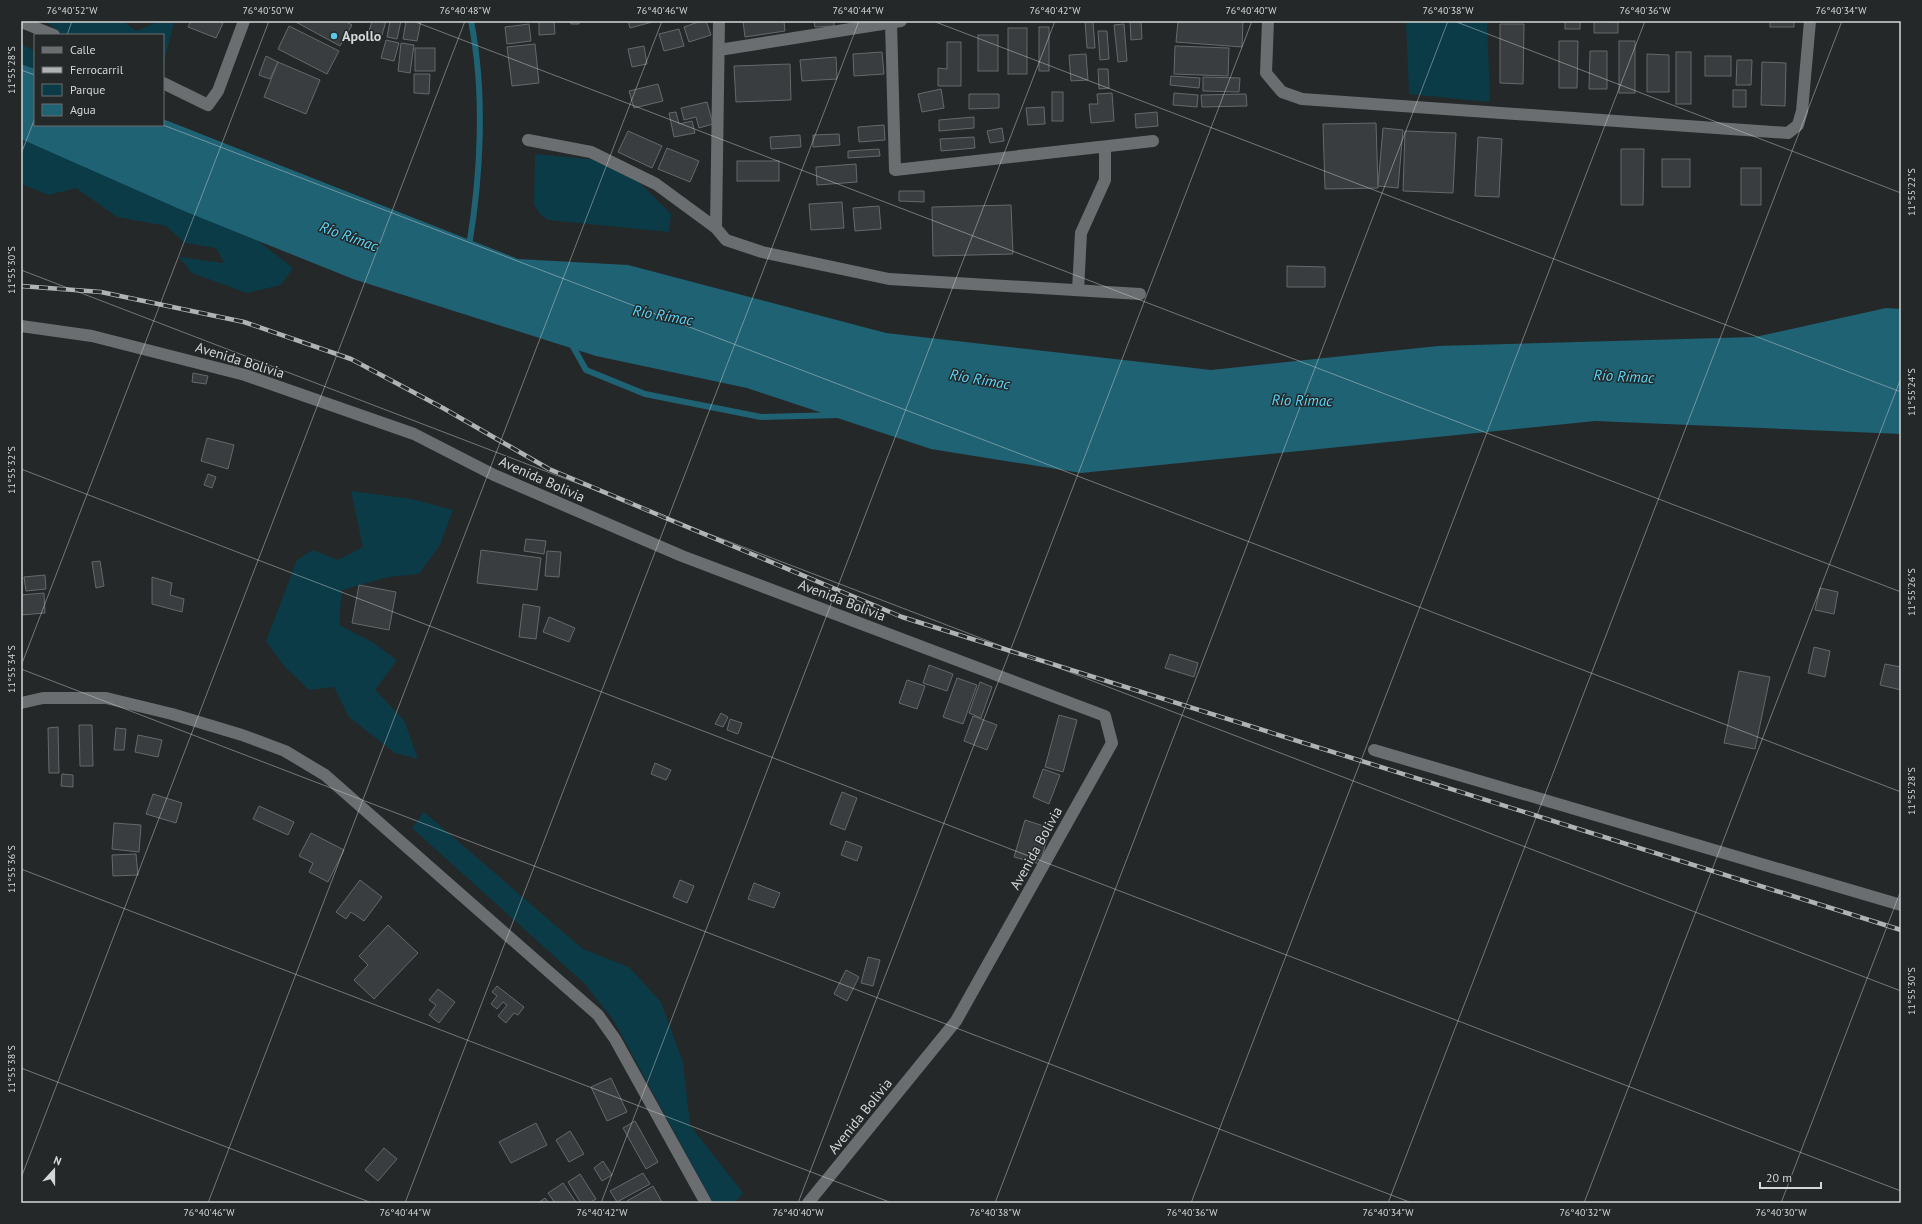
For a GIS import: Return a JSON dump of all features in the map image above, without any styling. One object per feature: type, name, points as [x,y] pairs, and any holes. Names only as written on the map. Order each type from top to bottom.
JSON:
[{"type":"street","points":[[164,83],[208,105],[218,91],[244,21]]},
{"type":"street","points":[[716,228],[720,21]]},
{"type":"street","points":[[1268,21],[1266,73],[1282,92],[1302,99],[1788,133],[1798,124],[1802,111],[1810,21]]},
{"type":"street","points":[[21,22],[51,34]]},
{"type":"street","points":[[719,50],[896,22],[895,170],[1154,141]]},
{"type":"street","points":[[528,140],[591,152],[656,184],[716,228],[726,240],[762,252],[889,279],[1140,294]]},
{"type":"street","points":[[1078,290],[1081,233],[1106,180],[1105,147]]},
{"type":"street","name":"Avenida Bolivia","points":[[21,326],[92,336],[245,375],[414,434],[494,475],[682,556],[1105,716],[1112,744],[956,1021],[808,1203]]},
{"type":"street","points":[[21,703],[43,698],[106,698],[172,714],[242,735],[285,751],[325,775],[598,1015],[616,1040],[706,1203]]},
{"type":"street","points":[[1374,750],[1901,905]]},
{"type":"green space","points":[[46,21],[123,21],[136,31],[155,23],[174,23],[164,62],[164,34],[61,34]]},
{"type":"green space","points":[[1406,21],[1487,21],[1490,102],[1409,94]]},
{"type":"green space","points":[[21,44],[34,50],[34,69],[21,64]]},
{"type":"green space","points":[[21,139],[257,240],[293,268],[281,285],[247,293],[192,273],[179,257],[224,263],[216,248],[185,243],[166,226],[117,217],[76,188],[49,195],[21,184]]},
{"type":"green space","points":[[535,154],[600,160],[639,182],[671,214],[669,232],[548,220],[540,214],[534,205]]},
{"type":"green space","points":[[351,491],[412,499],[453,510],[440,545],[419,574],[388,577],[342,590],[339,625],[374,643],[397,660],[375,690],[404,720],[418,759],[395,753],[349,717],[334,687],[309,690],[285,667],[266,641],[297,560],[313,550],[338,560],[363,547]]},
{"type":"green space","points":[[424,812],[583,949],[629,967],[661,1002],[683,1062],[690,1125],[743,1193],[734,1203],[713,1203],[614,1021],[585,984],[412,828]]},
{"type":"water","name":"Río Rímac","points":[[21,64],[34,69],[34,126],[164,126],[164,119],[518,259],[628,265],[886,333],[1211,370],[1438,346],[1755,337],[1886,308],[1901,309],[1901,434],[1595,421],[1081,473],[931,449],[747,388],[596,356],[353,279],[184,211],[21,139]]},
{"type":"building","points":[[191,21],[218,21],[223,23],[216,38],[188,27]]},
{"type":"building","name":"Apollo","points":[[294,21],[345,21],[352,25],[340,46]]},
{"type":"building","points":[[372,21],[386,21],[380,42],[367,38]]},
{"type":"building","points":[[390,21],[401,21],[397,39],[387,37]]},
{"type":"building","points":[[406,21],[421,21],[417,41],[403,39]]},
{"type":"building","points":[[539,21],[554,21],[555,34],[539,35]]},
{"type":"building","points":[[570,21],[579,21],[579,24],[571,24]]},
{"type":"building","points":[[628,21],[656,21],[630,28]]},
{"type":"building","points":[[701,21],[706,21],[711,35],[689,42],[684,27]]},
{"type":"building","points":[[743,21],[784,21],[785,31],[745,37]]},
{"type":"building","points":[[814,21],[834,21],[834,26],[815,27]]},
{"type":"building","points":[[1085,21],[1093,21],[1095,48],[1087,48]]},
{"type":"building","points":[[1130,21],[1141,21],[1142,39],[1131,40]]},
{"type":"building","points":[[1178,21],[1243,21],[1242,47],[1176,42]]},
{"type":"building","points":[[1565,21],[1580,21],[1580,29],[1565,29]]},
{"type":"building","points":[[1594,21],[1618,22],[1618,33],[1594,33]]},
{"type":"building","points":[[1770,21],[1794,21],[1794,27],[1770,27]]},
{"type":"building","points":[[529,24],[531,41],[507,44],[505,27]]},
{"type":"building","points":[[1124,24],[1127,61],[1118,62],[1114,25]]},
{"type":"building","points":[[1500,24],[1524,24],[1523,84],[1500,83]]},
{"type":"building","points":[[289,26],[339,51],[327,74],[278,49]]},
{"type":"building","points":[[1039,27],[1049,27],[1049,71],[1039,71]]},
{"type":"building","points":[[1008,28],[1027,28],[1027,74],[1008,74]]},
{"type":"building","points":[[679,29],[684,46],[664,51],[659,34]]},
{"type":"building","points":[[1098,31],[1107,31],[1109,59],[1100,60]]},
{"type":"building","points":[[978,35],[998,35],[998,71],[978,71]]},
{"type":"building","points":[[386,40],[399,43],[394,61],[381,58]]},
{"type":"building","points":[[1559,41],[1578,41],[1577,88],[1559,88]]},
{"type":"building","points":[[1619,41],[1635,41],[1635,93],[1619,93]]},
{"type":"building","points":[[947,42],[961,42],[961,86],[938,86],[938,68],[947,69]]},
{"type":"building","points":[[401,43],[414,45],[410,73],[398,71]]},
{"type":"building","points":[[535,44],[539,83],[512,86],[507,47]]},
{"type":"building","points":[[644,46],[647,64],[632,67],[628,49]]},
{"type":"building","points":[[1175,46],[1229,48],[1228,76],[1174,74]]},
{"type":"building","points":[[415,48],[435,48],[435,71],[415,71]]},
{"type":"building","points":[[1590,51],[1607,51],[1607,89],[1589,89]]},
{"type":"building","points":[[882,52],[884,74],[854,76],[853,54]]},
{"type":"building","points":[[1676,52],[1691,52],[1691,104],[1676,104]]},
{"type":"building","points":[[1086,54],[1088,80],[1071,81],[1069,55]]},
{"type":"building","points":[[1647,54],[1669,55],[1669,92],[1647,92]]},
{"type":"building","points":[[266,56],[278,62],[270,79],[259,75]]},
{"type":"building","points":[[1705,56],[1731,56],[1731,76],[1705,76]]},
{"type":"building","points":[[836,57],[837,79],[802,81],[800,60]]},
{"type":"building","points":[[1737,60],[1752,60],[1751,85],[1736,85]]},
{"type":"building","points":[[278,62],[320,80],[306,114],[264,97]]},
{"type":"building","points":[[1762,62],[1786,63],[1785,106],[1761,105]]},
{"type":"building","points":[[790,64],[791,100],[736,102],[734,66]]},
{"type":"building","points":[[1098,69],[1108,69],[1109,88],[1099,89]]},
{"type":"building","points":[[414,74],[430,74],[429,94],[414,93]]},
{"type":"building","points":[[1171,76],[1200,78],[1199,88],[1170,85]]},
{"type":"building","points":[[1203,77],[1240,78],[1239,92],[1203,91]]},
{"type":"building","points":[[658,84],[663,101],[634,108],[629,91]]},
{"type":"building","points":[[941,89],[944,108],[922,112],[918,94]]},
{"type":"building","points":[[1733,90],[1746,90],[1746,107],[1733,107]]},
{"type":"building","points":[[1052,92],[1063,92],[1063,121],[1052,121]]},
{"type":"building","points":[[1112,93],[1114,121],[1091,123],[1089,104],[1098,104],[1097,94]]},
{"type":"building","points":[[1174,93],[1198,95],[1197,107],[1173,105]]},
{"type":"building","points":[[969,94],[999,94],[999,108],[969,109]]},
{"type":"building","points":[[1246,94],[1247,106],[1202,107],[1201,95]]},
{"type":"building","points":[[707,102],[713,124],[699,128],[696,117],[684,120],[681,108]]},
{"type":"building","points":[[1044,107],[1045,124],[1028,125],[1026,108]]},
{"type":"building","points":[[676,112],[679,124],[692,121],[695,133],[674,137],[669,113]]},
{"type":"building","points":[[1157,112],[1158,126],[1136,128],[1135,114]]},
{"type":"building","points":[[974,117],[974,128],[939,131],[939,120]]},
{"type":"building","points":[[1376,123],[1378,188],[1325,189],[1323,124]]},
{"type":"building","points":[[884,125],[885,140],[859,142],[858,127]]},
{"type":"building","points":[[1002,128],[1004,141],[990,143],[987,131]]},
{"type":"building","points":[[1383,128],[1403,130],[1398,188],[1378,186]]},
{"type":"building","points":[[628,131],[662,146],[652,168],[618,152]]},
{"type":"building","points":[[1405,131],[1456,133],[1453,193],[1403,191]]},
{"type":"building","points":[[839,134],[840,145],[813,147],[813,135]]},
{"type":"building","points":[[800,135],[801,147],[771,149],[770,137]]},
{"type":"building","points":[[974,137],[975,148],[941,151],[940,139]]},
{"type":"building","points":[[1478,137],[1502,139],[1499,197],[1475,196]]},
{"type":"building","points":[[667,148],[699,161],[690,182],[658,169]]},
{"type":"building","points":[[879,149],[880,156],[848,158],[848,151]]},
{"type":"building","points":[[1621,149],[1644,149],[1643,205],[1621,205]]},
{"type":"building","points":[[1662,159],[1690,159],[1690,187],[1662,187]]},
{"type":"building","points":[[737,161],[779,161],[779,181],[737,181]]},
{"type":"building","points":[[856,164],[857,182],[817,185],[816,167]]},
{"type":"building","points":[[1741,168],[1761,168],[1761,205],[1741,205]]},
{"type":"building","points":[[899,191],[924,191],[924,202],[899,201]]},
{"type":"building","points":[[842,202],[844,228],[811,230],[809,204]]},
{"type":"building","points":[[1011,205],[1013,254],[933,256],[932,207]]},
{"type":"building","points":[[879,206],[881,229],[855,231],[853,208]]},
{"type":"building","points":[[1287,266],[1325,267],[1325,287],[1287,287]]},
{"type":"building","points":[[193,373],[208,376],[206,384],[192,382]]},
{"type":"building","points":[[207,438],[234,445],[228,469],[201,461]]},
{"type":"building","points":[[208,474],[216,477],[212,488],[204,485]]},
{"type":"building","points":[[526,539],[546,541],[544,554],[524,551]]},
{"type":"building","points":[[481,550],[541,558],[537,590],[477,583]]},
{"type":"building","points":[[547,551],[561,552],[559,577],[545,576]]},
{"type":"building","points":[[100,561],[104,586],[96,588],[92,562]]},
{"type":"building","points":[[45,575],[46,589],[26,591],[24,577]]},
{"type":"building","points":[[152,577],[172,583],[170,595],[184,599],[182,612],[152,604]]},
{"type":"building","points":[[359,585],[396,592],[389,630],[352,623]]},
{"type":"building","points":[[1820,588],[1838,592],[1834,614],[1815,610]]},
{"type":"building","points":[[44,593],[45,613],[21,615],[21,595]]},
{"type":"building","points":[[523,604],[540,607],[536,639],[519,637]]},
{"type":"building","points":[[549,617],[575,628],[569,642],[543,632]]},
{"type":"building","points":[[1814,647],[1830,651],[1825,677],[1808,673]]},
{"type":"building","points":[[1170,654],[1198,663],[1194,677],[1165,668]]},
{"type":"building","points":[[1885,664],[1901,667],[1901,690],[1880,685]]},
{"type":"building","points":[[929,665],[953,674],[947,691],[923,683]]},
{"type":"building","points":[[1739,671],[1770,677],[1755,749],[1724,743]]},
{"type":"building","points":[[957,678],[977,685],[963,724],[943,717]]},
{"type":"building","points":[[907,680],[925,686],[917,709],[899,703]]},
{"type":"building","points":[[980,682],[992,687],[981,718],[969,713]]},
{"type":"building","points":[[721,713],[728,717],[723,727],[715,724]]},
{"type":"building","points":[[1059,715],[1077,720],[1063,772],[1045,767]]},
{"type":"building","points":[[973,716],[997,725],[987,750],[964,741]]},
{"type":"building","points":[[730,719],[742,723],[738,734],[727,730]]},
{"type":"building","points":[[79,725],[92,725],[93,766],[80,766]]},
{"type":"building","points":[[58,727],[59,773],[49,773],[48,728]]},
{"type":"building","points":[[116,728],[126,729],[124,750],[114,750]]},
{"type":"building","points":[[138,735],[162,740],[158,757],[135,752]]},
{"type":"building","points":[[655,763],[671,770],[666,780],[651,774]]},
{"type":"building","points":[[1043,769],[1060,775],[1049,804],[1033,797]]},
{"type":"building","points":[[62,774],[73,775],[73,787],[61,786]]},
{"type":"building","points":[[842,792],[857,798],[845,830],[830,824]]},
{"type":"building","points":[[153,794],[182,803],[176,823],[146,814]]},
{"type":"building","points":[[259,806],[294,822],[288,835],[253,819]]},
{"type":"building","points":[[1025,820],[1050,828],[1040,864],[1014,857]]},
{"type":"building","points":[[114,823],[141,825],[139,852],[112,849]]},
{"type":"building","points":[[311,833],[344,850],[328,882],[309,872],[313,863],[299,856]]},
{"type":"building","points":[[846,841],[862,847],[857,861],[841,855]]},
{"type":"building","points":[[136,854],[138,875],[113,876],[112,855]]},
{"type":"building","points":[[360,880],[382,897],[364,921],[351,912],[346,919],[336,912]]},
{"type":"building","points":[[680,880],[694,886],[687,903],[673,897]]},
{"type":"building","points":[[754,883],[780,893],[774,908],[748,899]]},
{"type":"building","points":[[388,925],[418,953],[374,999],[354,980],[368,965],[359,956]]},
{"type":"building","points":[[868,957],[880,960],[873,986],[861,983]]},
{"type":"building","points":[[846,970],[859,977],[847,1001],[834,994]]},
{"type":"building","points":[[497,986],[524,1007],[518,1015],[514,1013],[506,1023],[498,1016],[507,1005],[503,1002],[497,1009],[491,1004],[497,996],[492,992]]},
{"type":"building","points":[[438,989],[455,1002],[439,1023],[429,1015],[436,1005],[429,1000]]},
{"type":"building","points":[[611,1078],[627,1112],[607,1121],[591,1087]]},
{"type":"building","points":[[635,1121],[658,1162],[646,1169],[623,1128]]},
{"type":"building","points":[[536,1123],[547,1145],[511,1163],[499,1142]]},
{"type":"building","points":[[570,1131],[584,1154],[569,1162],[556,1140]]},
{"type":"building","points":[[384,1148],[397,1159],[378,1181],[365,1170]]},
{"type":"building","points":[[603,1161],[612,1175],[602,1181],[594,1168]]},
{"type":"building","points":[[643,1173],[650,1184],[617,1202],[610,1191]]},
{"type":"building","points":[[580,1174],[596,1199],[589,1203],[581,1203],[568,1182]]},
{"type":"building","points":[[563,1183],[576,1202],[555,1203],[548,1193]]},
{"type":"building","points":[[653,1186],[662,1202],[627,1203],[627,1201]]},
{"type":"building","points":[[545,1198],[549,1203],[538,1203]]},
{"type":"waterway","points":[[469,246],[479,162],[480,134],[478,76],[471,21]]},
{"type":"waterway","points":[[571,343],[586,370],[645,394],[761,417],[839,415]]},
{"type":"railway","points":[[21,286],[101,292],[244,322],[351,359],[443,408],[549,469],[902,617],[1901,930]]},
{"type":"place","name":"Apollo","points":[[334,36]]}]
